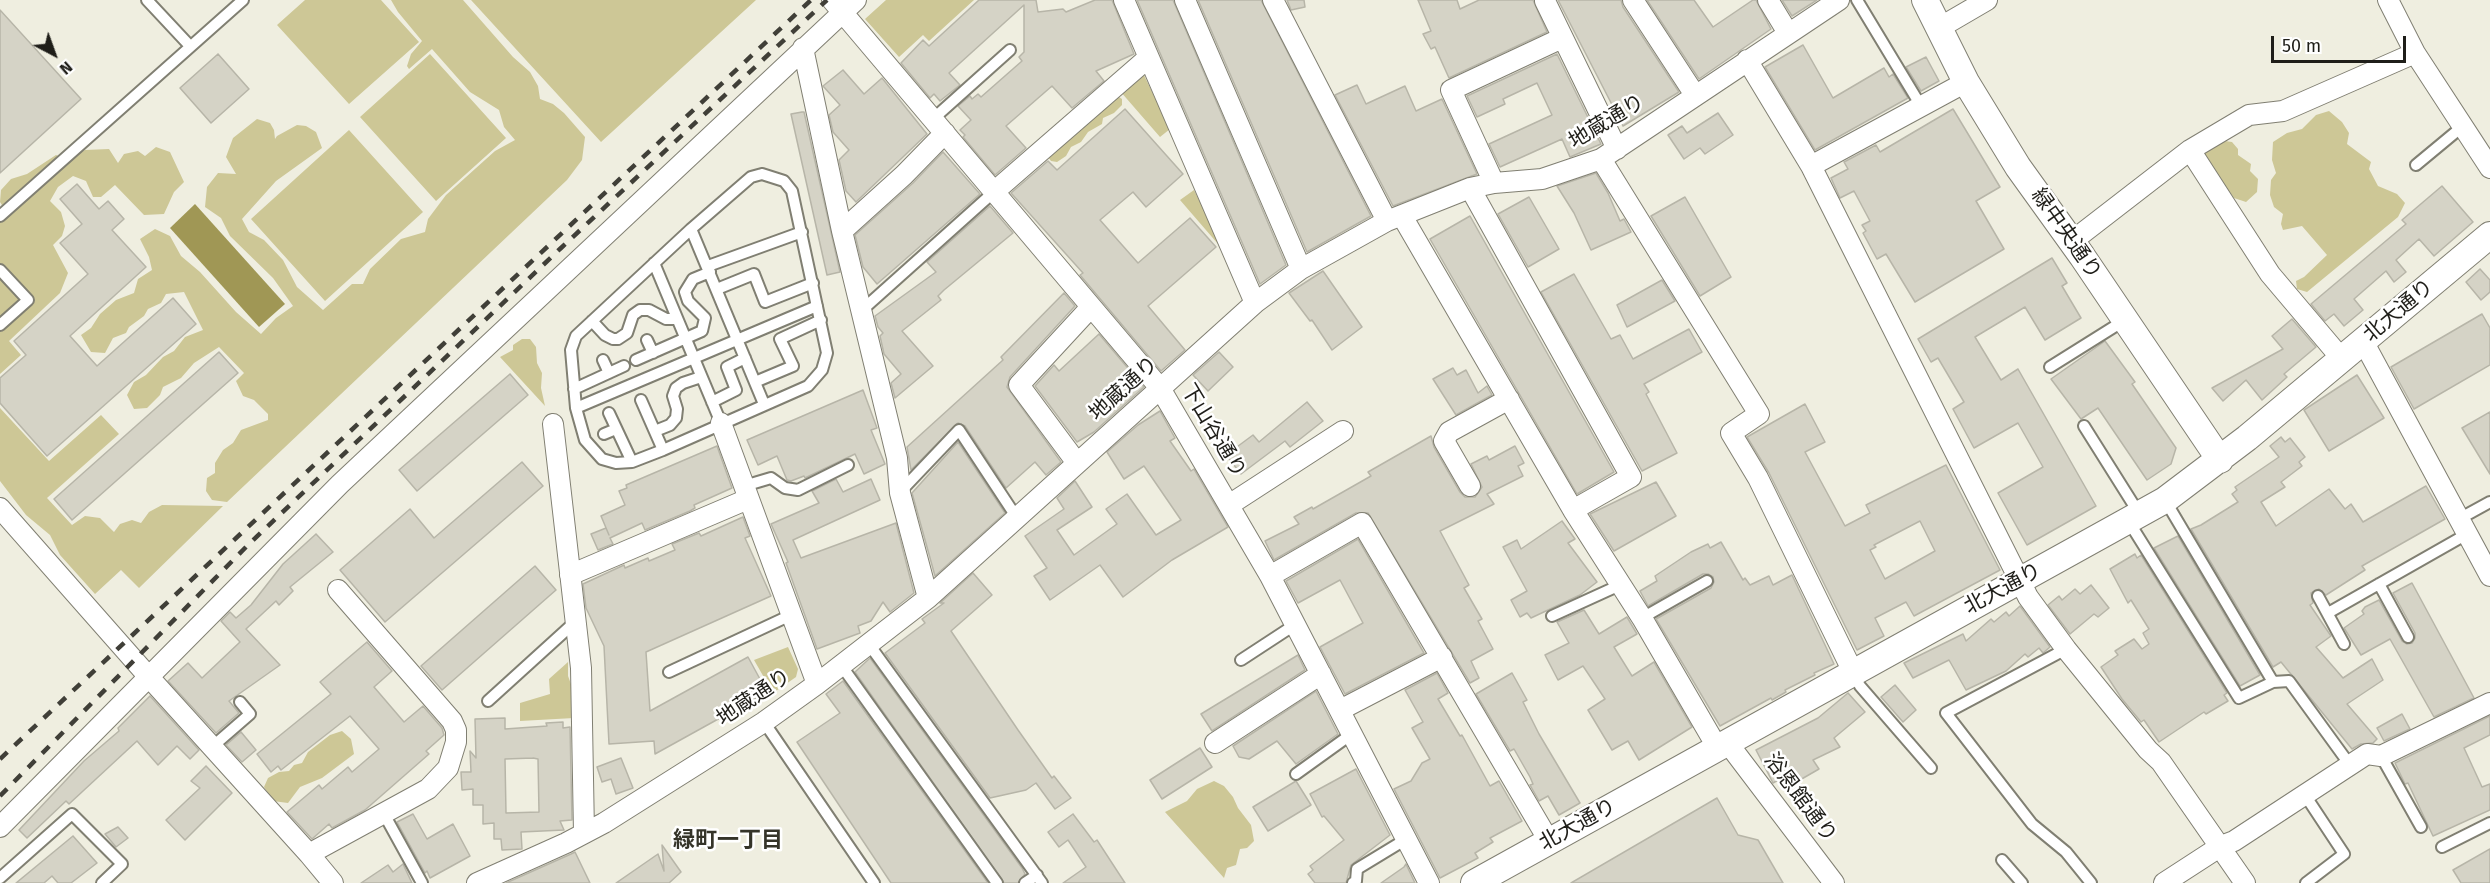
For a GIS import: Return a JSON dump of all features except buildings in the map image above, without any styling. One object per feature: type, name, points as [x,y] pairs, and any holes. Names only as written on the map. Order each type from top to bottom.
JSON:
[{"type":"street","points":[[1124,0],[1255,303]]},
{"type":"street","points":[[1185,0],[1301,268]]},
{"type":"street","name":"浴恩館通り","points":[[1273,0],[1395,219],[1509,399],[1573,510],[1620,585],[1722,744],[1834,883]]},
{"type":"street","points":[[1632,0],[1695,95]]},
{"type":"street","points":[[1768,0],[1788,33]]},
{"type":"street","name":"地蔵通り","points":[[477,883],[584,832],[624,810],[764,722],[817,684],[928,598],[1255,303],[1301,268],[1395,219],[1470,188],[1494,183],[1542,179],[1609,154],[1839,0]]},
{"type":"street","name":"緑中央通り","points":[[1925,0],[1966,82],[2018,167],[2126,320],[2220,460]]},
{"type":"street","points":[[1939,28],[1987,0]]},
{"type":"street","points":[[2388,0],[2415,53],[2490,168]]},
{"type":"street","points":[[1545,1],[1609,154],[1759,414],[1731,433],[1758,478],[1853,672]]},
{"type":"street","points":[[0,827],[147,676],[340,484],[803,48],[844,4]]},
{"type":"street","name":"下山谷通り","points":[[844,4],[939,126],[1160,388],[1270,576],[1408,838],[1429,883]]},
{"type":"street","points":[[1494,183],[1451,90],[1562,38]]},
{"type":"street","points":[[803,48],[842,231],[897,458],[900,493],[928,598]]},
{"type":"street","points":[[2072,242],[2190,150],[2249,115],[2283,111],[2415,53]]},
{"type":"street","points":[[995,191],[1148,58]]},
{"type":"street","points":[[1747,60],[1811,166],[2028,597],[2066,649],[2148,750],[2161,762],[2245,883]]},
{"type":"street","points":[[1811,166],[1966,82]]},
{"type":"street","points":[[842,231],[904,175],[939,126]]},
{"type":"street","points":[[2190,150],[2270,274],[2341,358]]},
{"type":"street","points":[[1470,188],[1631,477],[1573,510]]},
{"type":"street","name":"北大通り","points":[[1485,880],[1549,841],[1722,744],[2019,580],[2135,519],[2165,500],[2220,460],[2490,235]]},
{"type":"street","points":[[1077,464],[1019,385],[1091,307]]},
{"type":"street","points":[[2363,341],[2490,576]]},
{"type":"street","points":[[1470,486],[1444,441],[1449,432],[1509,399]]},
{"type":"street","points":[[721,423],[817,684]]},
{"type":"street","points":[[553,424],[581,668],[584,832]]},
{"type":"street","points":[[1230,505],[1343,430]]},
{"type":"street","points":[[570,575],[746,492]]},
{"type":"street","points":[[0,508],[333,883]]},
{"type":"street","points":[[1270,576],[1362,523],[1549,841]]},
{"type":"street","points":[[309,854],[418,796],[440,779],[448,768],[452,756],[456,730],[452,721],[339,590]]},
{"type":"street","points":[[1340,710],[1442,657]]},
{"type":"street","points":[[1215,743],[1321,674]]},
{"type":"street","points":[[2164,883],[2221,846],[2234,842],[2367,754],[2381,756],[2490,703]]},
{"type":"lane","points":[[147,0],[190,46]]},
{"type":"lane","points":[[0,216],[243,0]]},
{"type":"lane","points":[[1857,0],[1921,106]]},
{"type":"lane","points":[[939,126],[1010,50]]},
{"type":"lane","points":[[2416,165],[2463,126]]},
{"type":"lane","points":[[762,174],[784,181],[792,191],[813,283],[827,353],[822,370],[808,386],[663,450],[632,462],[616,463],[602,459],[585,441],[576,408],[572,350],[576,336],[691,229],[751,177],[762,174]]},
{"type":"lane","points":[[861,311],[995,191]]},
{"type":"lane","points":[[691,229],[764,404]]},
{"type":"lane","points":[[636,360],[702,331],[705,323],[703,315],[688,301],[686,289],[693,279],[709,269],[802,232]]},
{"type":"lane","points":[[654,263],[721,423]]},
{"type":"lane","points":[[0,270],[28,300],[0,325]]},
{"type":"lane","points":[[717,289],[754,274],[765,302],[813,283]]},
{"type":"lane","points":[[576,408],[817,306]]},
{"type":"lane","points":[[592,321],[605,335],[613,339],[623,337],[629,329],[633,315],[645,309],[653,311],[661,318],[676,319]]},
{"type":"lane","points":[[755,382],[793,366],[780,339],[820,320]]},
{"type":"lane","points":[[2050,367],[2126,320]]},
{"type":"lane","points":[[647,340],[653,353]]},
{"type":"lane","points":[[712,402],[736,390],[727,367],[745,358]]},
{"type":"lane","points":[[603,360],[609,373]]},
{"type":"lane","points":[[574,389],[624,366]]},
{"type":"lane","points":[[655,431],[670,425],[676,418],[677,409],[673,396],[676,388],[683,382],[701,377]]},
{"type":"lane","points":[[641,400],[663,450]]},
{"type":"lane","points":[[609,413],[632,462]]},
{"type":"lane","points":[[2084,426],[2239,698],[2272,682],[2289,681],[2350,765]]},
{"type":"lane","points":[[604,434],[616,429]]},
{"type":"lane","points":[[900,493],[959,430],[1017,518]]},
{"type":"lane","points":[[746,492],[771,478],[785,488],[798,490],[848,465]]},
{"type":"lane","points":[[2165,500],[2272,682]]},
{"type":"lane","points":[[2328,613],[2379,584],[2463,527],[2490,502]]},
{"type":"lane","points":[[1642,618],[1707,581]]},
{"type":"lane","points":[[2379,584],[2408,637]]},
{"type":"lane","points":[[1552,616],[1620,585]]},
{"type":"lane","points":[[2318,596],[2344,644]]},
{"type":"lane","points":[[669,672],[791,615]]},
{"type":"lane","points":[[488,700],[575,622]]},
{"type":"lane","points":[[1241,660],[1296,624]]},
{"type":"lane","points":[[868,643],[1040,879],[1025,883]]},
{"type":"lane","points":[[2066,649],[1946,713],[2032,824],[2066,852],[2091,883]]},
{"type":"lane","points":[[841,665],[997,883]]},
{"type":"lane","points":[[1853,672],[1860,686],[1931,768]]},
{"type":"lane","points":[[212,747],[250,714],[240,702]]},
{"type":"lane","points":[[764,722],[874,883]]},
{"type":"lane","points":[[1296,774],[1353,733]]},
{"type":"lane","points":[[2381,756],[2421,827]]},
{"type":"lane","points":[[2305,795],[2344,854],[2306,883]]},
{"type":"lane","points":[[0,878],[72,814],[122,864],[102,883]]},
{"type":"lane","points":[[384,814],[422,883]]},
{"type":"lane","points":[[2442,847],[2490,823]]},
{"type":"lane","points":[[1353,883],[1356,881],[1357,869],[1408,838]]},
{"type":"lane","points":[[2002,860],[2022,883]]},
{"type":"shaded area","points":[[305,0],[381,0],[419,42],[349,104],[277,25]]},
{"type":"shaded area","points":[[391,0],[463,0],[513,57],[530,72],[538,86],[540,99],[553,104],[564,113],[585,137],[582,160],[567,180],[227,502],[212,500],[206,491],[207,478],[215,473],[215,463],[223,450],[233,443],[241,430],[268,420],[268,414],[254,400],[243,396],[236,381],[244,373],[219,347],[194,363],[181,378],[163,387],[160,395],[147,408],[134,409],[127,395],[134,382],[146,375],[163,357],[174,351],[185,337],[203,330],[184,292],[166,294],[161,303],[148,309],[144,316],[129,327],[126,333],[113,338],[105,353],[91,352],[81,335],[91,328],[100,314],[116,300],[134,293],[138,279],[152,270],[149,257],[140,239],[155,229],[170,236],[181,256],[200,272],[236,312],[261,334],[276,318],[293,306],[273,278],[230,236],[221,218],[205,207],[207,187],[218,173],[236,174],[226,157],[233,138],[257,119],[270,123],[275,139],[297,125],[306,126],[316,132],[322,148],[276,181],[242,219],[249,232],[264,240],[283,260],[297,287],[323,310],[352,284],[363,284],[370,269],[401,239],[425,232],[428,219],[446,195],[495,151],[515,140],[504,127],[499,110],[470,92],[432,49],[409,69],[407,66],[411,54],[422,41]]},
{"type":"shaded area","points":[[471,0],[756,0],[601,142]]},
{"type":"shaded area","points":[[886,0],[974,0],[929,41],[923,35],[899,57],[865,19]]},
{"type":"shaded area","points":[[430,54],[506,138],[436,201],[360,117]]},
{"type":"shaded area","points":[[1142,71],[1170,129],[1160,137],[1120,91]]},
{"type":"shaded area","points":[[1116,95],[1122,99],[1122,105],[1114,113],[1103,118],[1102,124],[1088,132],[1081,142],[1071,147],[1066,156],[1057,162],[1051,161],[1048,157]]},
{"type":"shaded area","points":[[2329,111],[2342,122],[2349,133],[2347,144],[2371,162],[2369,169],[2378,186],[2397,194],[2405,203],[2398,217],[2307,292],[2297,289],[2296,281],[2304,277],[2327,255],[2302,226],[2283,230],[2281,224],[2283,214],[2274,207],[2270,195],[2271,180],[2276,173],[2272,160],[2273,142],[2287,133],[2302,129],[2316,115]]},
{"type":"shaded area","points":[[349,130],[423,212],[325,301],[251,219]]},
{"type":"shaded area","points":[[2218,140],[2232,142],[2238,149],[2238,155],[2251,164],[2250,171],[2258,179],[2257,192],[2246,202],[2234,198],[2229,191],[2222,189],[2202,159],[2205,148]]},
{"type":"shaded area","points":[[156,147],[170,152],[184,182],[174,192],[164,214],[144,215],[115,185],[101,197],[93,197],[86,181],[73,176],[58,187],[50,201],[61,212],[65,226],[62,236],[53,245],[68,273],[60,293],[9,341],[21,355],[0,374],[0,210],[7,213],[0,202],[1,190],[11,179],[27,174],[56,155],[68,160],[85,150],[109,149],[118,163],[124,154],[138,151],[145,156]]},
{"type":"shaded area","points":[[1194,190],[1220,242],[1218,244],[1180,200]]},
{"type":"shaded area","points":[[195,204],[285,304],[259,327],[170,228]]},
{"type":"shaded area","points":[[522,339],[530,339],[536,347],[537,363],[542,373],[541,388],[545,406],[500,357],[513,350],[513,345]]},
{"type":"shaded area","points":[[0,408],[49,461],[101,415],[119,434],[47,498],[72,525],[85,516],[100,518],[114,532],[120,524],[132,520],[141,523],[149,512],[162,505],[223,506],[139,588],[121,570],[95,594],[60,555],[50,535],[26,515],[0,481]]},
{"type":"shaded area","points":[[788,647],[798,669],[796,677],[773,693],[754,660]]},
{"type":"shaded area","points":[[568,662],[568,676],[575,695],[574,718],[520,721],[520,703],[550,694],[549,679]]},
{"type":"shaded area","points":[[342,731],[351,739],[354,754],[322,778],[300,787],[288,803],[273,801],[264,787],[268,778],[279,772],[289,771],[294,765],[302,763],[308,752],[330,735]]},
{"type":"shaded area","points":[[1214,781],[1224,786],[1233,797],[1251,825],[1254,841],[1247,848],[1240,849],[1236,865],[1227,868],[1224,878],[1165,812],[1187,801],[1197,789]]},
{"type":"railway","points":[[0,759],[811,0]]},
{"type":"railway","points":[[0,796],[250,543],[827,0]]},
{"type":"district","name":"緑町一丁目","points":[[728,841]]}]
